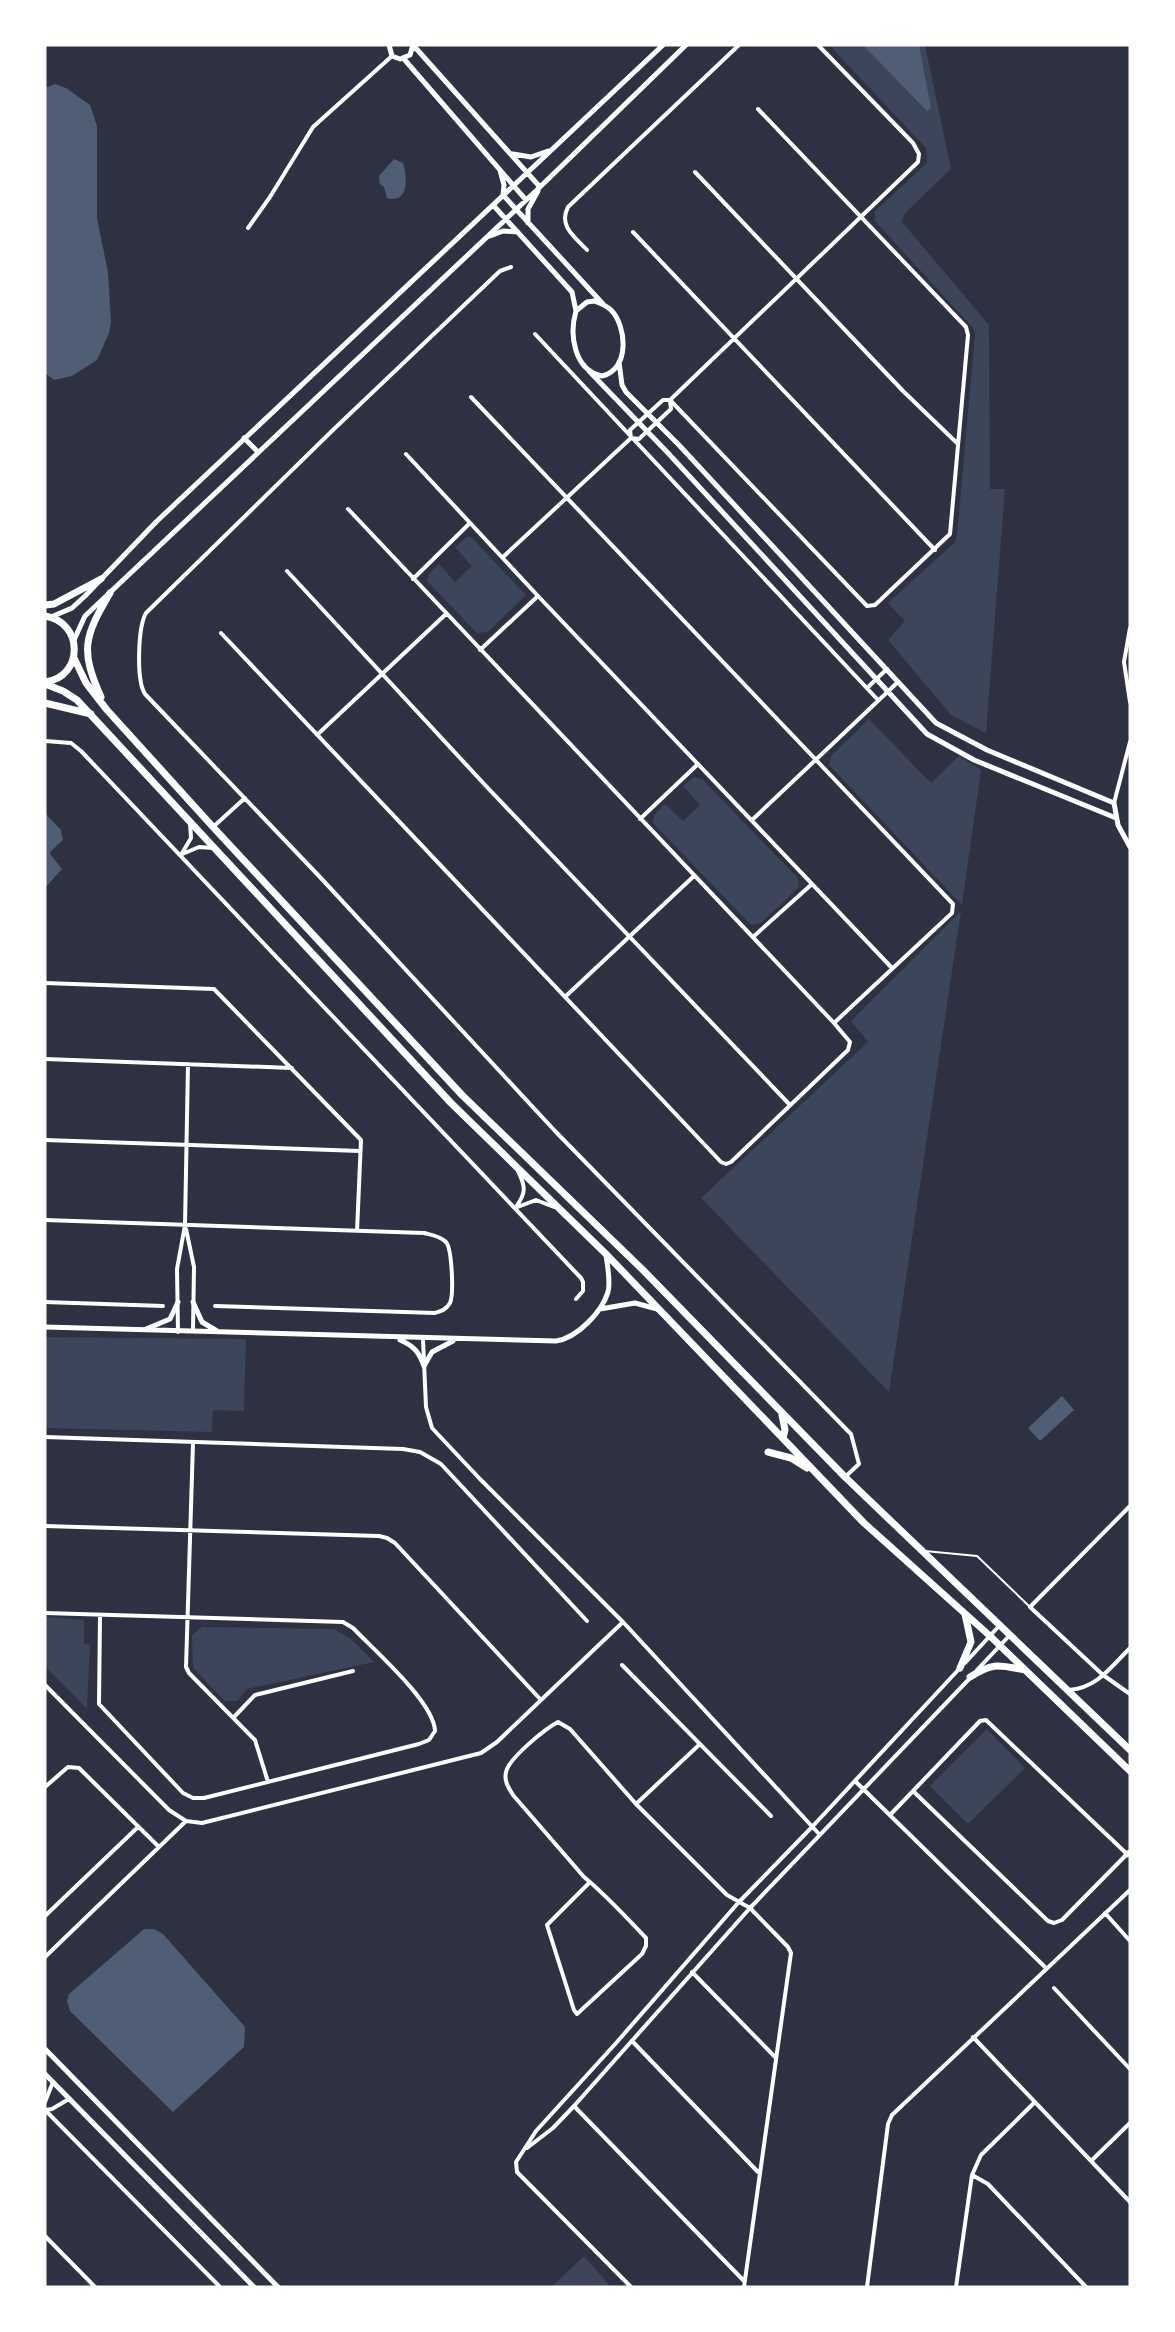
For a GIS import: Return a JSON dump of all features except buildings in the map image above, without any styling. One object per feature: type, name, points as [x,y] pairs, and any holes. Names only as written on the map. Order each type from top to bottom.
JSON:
[{"type":"main road","points":[[45,605],[54,604],[101,579]]},
{"type":"main road","points":[[104,705],[89,670],[88,650],[93,622],[110,593]]},
{"type":"main road","points":[[48,616],[66,625],[74,640],[74,658],[86,683],[104,705],[213,828],[462,1095],[643,1270],[846,1477],[1130,1750]]},
{"type":"main road","points":[[45,683],[66,673],[74,658]]},
{"type":"main road","points":[[45,683],[77,700],[91,714],[451,1103],[606,1254],[864,1523],[990,1636],[1130,1771]]},
{"type":"main road","points":[[45,703],[91,714]]},
{"type":"main road","points":[[781,1413],[785,1430],[783,1438]]},
{"type":"main road","points":[[768,1452],[791,1458],[817,1474]]},
{"type":"main road","points":[[960,1668],[971,1642],[965,1613]]},
{"type":"main road","points":[[970,1677],[987,1666],[994,1665],[1025,1670]]},
{"type":"street","points":[[389,45],[392,56]]},
{"type":"street","points":[[404,59],[410,55],[413,45]]},
{"type":"street","points":[[413,45],[540,187]]},
{"type":"street","points":[[48,616],[72,608],[156,522],[244,438],[663,45]]},
{"type":"street","points":[[74,640],[85,616],[516,210],[686,45]]},
{"type":"street","points":[[587,250],[566,227],[564,218],[568,207],[739,45]]},
{"type":"street","points":[[631,438],[630,430],[638,422],[663,400],[670,400],[916,164],[919,154],[913,143],[818,45]]},
{"type":"street","points":[[392,56],[404,59],[526,200]]},
{"type":"street","points":[[248,228],[313,127],[392,56]]},
{"type":"street","points":[[670,400],[867,606],[875,605],[949,537],[968,335],[963,324],[758,110]]},
{"type":"street","points":[[512,153],[531,157],[552,149]]},
{"type":"street","points":[[499,168],[504,184],[503,195],[620,322],[623,342],[620,362],[622,385],[936,723],[987,750],[1114,803]]},
{"type":"street","points":[[695,172],[903,391],[958,444]]},
{"type":"street","points":[[528,223],[528,209],[540,187]]},
{"type":"street","points":[[493,205],[572,291],[576,311],[572,332],[579,359],[927,734],[974,760],[1116,818]]},
{"type":"street","points":[[483,240],[503,231],[518,232]]},
{"type":"street","points":[[633,232],[935,550]]},
{"type":"street","points":[[511,267],[500,271],[146,613],[141,627],[141,687],[539,1115],[851,1434],[859,1464],[846,1477]]},
{"type":"street","points":[[572,291],[584,283]]},
{"type":"street","points":[[576,311],[587,302],[604,304]]},
{"type":"street","points":[[535,334],[879,700]]},
{"type":"street","points":[[589,371],[599,376],[606,375],[615,370],[620,362]]},
{"type":"street","points":[[471,397],[954,906],[952,913],[834,1023]]},
{"type":"street","points":[[503,557],[631,438],[639,438],[657,423],[671,409],[670,400]]},
{"type":"street","points":[[244,438],[258,452]]},
{"type":"street","points":[[406,454],[892,968]]},
{"type":"street","points":[[221,633],[723,1163],[731,1162],[848,1050],[850,1042],[834,1023],[348,509]]},
{"type":"street","points":[[413,579],[470,523]]},
{"type":"street","points":[[287,571],[381,674],[790,1105]]},
{"type":"street","points":[[480,650],[538,596]]},
{"type":"street","points":[[318,734],[446,614]]},
{"type":"street","points":[[1130,628],[1124,662],[1130,702]]},
{"type":"street","points":[[867,688],[887,669]]},
{"type":"street","points":[[752,820],[898,682]]},
{"type":"street","points":[[45,741],[66,742],[76,746],[180,855],[581,1278],[584,1282],[583,1291],[576,1299]]},
{"type":"street","points":[[1130,742],[1114,803],[1116,818],[1130,847]]},
{"type":"street","points":[[640,819],[698,764]]},
{"type":"street","points":[[213,828],[245,798]]},
{"type":"street","points":[[180,855],[191,838],[190,822]]},
{"type":"street","points":[[180,855],[199,846],[214,848]]},
{"type":"street","points":[[566,996],[694,876]]},
{"type":"street","points":[[753,937],[812,884]]},
{"type":"street","points":[[45,983],[214,989],[361,1140],[357,1231]]},
{"type":"street","points":[[45,1059],[293,1068]]},
{"type":"street","points":[[178,1332],[177,1269],[185,1225],[188,1064]]},
{"type":"street","points":[[45,1140],[360,1151]]},
{"type":"street","points":[[515,1166],[525,1187],[524,1195],[515,1208]]},
{"type":"street","points":[[515,1208],[536,1200],[559,1209]]},
{"type":"street","points":[[45,1220],[424,1233],[440,1237],[447,1243],[450,1251],[451,1302],[445,1310],[435,1314],[215,1306]]},
{"type":"street","points":[[185,1225],[194,1267],[193,1332]]},
{"type":"street","points":[[45,1327],[423,1339],[563,1340],[574,1334],[600,1309],[609,1285],[606,1254]]},
{"type":"street","points":[[45,1302],[163,1306]]},
{"type":"street","points":[[133,1330],[149,1329],[170,1319],[178,1302]]},
{"type":"street","points":[[193,1302],[202,1322],[215,1331],[233,1334]]},
{"type":"street","points":[[600,1309],[634,1303],[659,1309]]},
{"type":"street","points":[[395,1338],[414,1347],[424,1366]]},
{"type":"street","points":[[423,1339],[426,1407],[432,1428],[623,1622],[820,1835]]},
{"type":"street","points":[[424,1366],[432,1352],[457,1339]]},
{"type":"street","points":[[45,1437],[403,1449],[427,1455],[441,1464],[587,1621]]},
{"type":"street","points":[[193,1443],[187,1669],[255,1740],[268,1782]]},
{"type":"street","points":[[1130,1506],[1030,1607],[1103,1675],[1130,1694]]},
{"type":"street","points":[[45,1526],[190,1529],[387,1538],[541,1700]]},
{"type":"street","points":[[45,1613],[336,1621],[347,1624],[419,1698],[431,1715],[435,1731],[433,1736],[424,1743],[204,1798],[193,1798],[183,1793],[99,1704],[100,1615]]},
{"type":"street","points":[[45,1685],[169,1810],[186,1821],[209,1822],[340,1787],[471,1756],[497,1742],[623,1622]]},
{"type":"street","points":[[631,2287],[517,2172],[516,2162],[536,2131],[738,1903],[999,1626]]},
{"type":"street","points":[[523,2151],[553,2128],[574,2106],[750,1908],[1009,1636]]},
{"type":"street","points":[[1069,1690],[1092,1685],[1130,1648]]},
{"type":"street","points":[[622,1665],[771,1816]]},
{"type":"street","points":[[234,1717],[255,1695],[353,1671]]},
{"type":"street","points":[[890,1815],[980,1721],[986,1720],[1129,1854],[1062,1920],[1054,1923],[1048,1921],[913,1791]]},
{"type":"street","points":[[590,1882],[549,1921],[547,1930],[574,2010],[578,2014],[642,1954],[646,1946],[646,1938],[590,1882],[513,1795],[506,1782],[506,1770],[525,1748],[546,1729],[558,1722],[570,1729],[636,1804],[727,1895],[750,1908],[788,1947],[791,1953],[745,2284]]},
{"type":"street","points":[[636,1804],[700,1744]]},
{"type":"street","points":[[45,1786],[68,1767],[80,1768],[158,1846]]},
{"type":"street","points":[[855,1781],[1046,1968]]},
{"type":"street","points":[[45,1958],[186,1821]]},
{"type":"street","points":[[45,1916],[138,1827]]},
{"type":"street","points":[[867,2287],[890,2119],[973,2037],[1130,1890]]},
{"type":"street","points":[[1105,1914],[1130,1941]]},
{"type":"street","points":[[692,1972],[776,2057]]},
{"type":"street","points":[[1054,1988],[1130,2069]]},
{"type":"street","points":[[973,2037],[1130,2202]]},
{"type":"street","points":[[632,2041],[759,2172]]},
{"type":"street","points":[[45,2049],[278,2287]]},
{"type":"street","points":[[45,2074],[254,2287]]},
{"type":"street","points":[[45,2107],[53,2082]]},
{"type":"street","points":[[45,2107],[52,2109],[70,2098]]},
{"type":"street","points":[[957,2286],[972,2175],[981,2156],[1035,2102]]},
{"type":"street","points":[[574,2106],[745,2284]]},
{"type":"street","points":[[45,2107],[220,2287]]},
{"type":"street","points":[[1091,2161],[1130,2123]]},
{"type":"street","points":[[972,2175],[988,2184],[1086,2287]]},
{"type":"street","points":[[45,2236],[96,2287]]},
{"type":"lane","points":[[922,1550],[977,1556],[1030,1607]]},
{"type":"shaded area","points":[[829,45],[925,45],[951,169],[905,213],[902,222],[989,325],[990,489],[1005,489],[986,733],[951,715],[888,640],[905,621],[888,603],[955,542],[957,535],[975,334],[973,328],[875,221],[874,212],[927,163],[926,148]]},
{"type":"shaded area","points":[[863,45],[919,45],[931,108],[927,111]]},
{"type":"shaded area","points":[[55,84],[66,88],[90,105],[97,126],[97,218],[108,272],[111,322],[109,333],[97,360],[72,376],[54,380],[45,373],[45,88]]},
{"type":"shaded area","points":[[394,159],[403,163],[406,181],[403,193],[394,199],[387,198],[379,176]]},
{"type":"shaded area","points":[[467,537],[471,537],[526,595],[488,632],[477,633],[427,581],[429,574],[439,564],[455,582],[472,566],[455,547]]},
{"type":"shaded area","points":[[869,719],[931,783],[959,756],[981,770],[962,905],[829,765],[831,756]]},
{"type":"shaded area","points":[[694,777],[702,779],[798,878],[799,887],[761,923],[751,925],[653,823],[654,815],[665,804],[683,821],[700,805],[683,786]]},
{"type":"shaded area","points":[[45,813],[61,830],[63,840],[50,852],[62,869],[45,888]]},
{"type":"shaded area","points":[[961,911],[889,1392],[701,1198],[868,1042],[851,1021]]},
{"type":"shaded area","points":[[45,1337],[246,1339],[244,1411],[213,1410],[212,1432],[45,1428]]},
{"type":"shaded area","points":[[1062,1396],[1074,1410],[1040,1441],[1028,1428]]},
{"type":"shaded area","points":[[45,1617],[84,1620],[84,1644],[90,1645],[87,1709],[45,1666]]},
{"type":"shaded area","points":[[202,1627],[334,1629],[350,1638],[374,1662],[247,1689],[237,1701],[225,1701],[193,1668],[192,1635]]},
{"type":"shaded area","points":[[987,1729],[1025,1768],[968,1824],[930,1786]]},
{"type":"shaded area","points":[[144,1929],[154,1929],[163,1934],[245,2027],[244,2047],[173,2112],[70,2011],[67,2001],[69,1994]]},
{"type":"shaded area","points":[[584,2256],[611,2287],[551,2287]]}]
